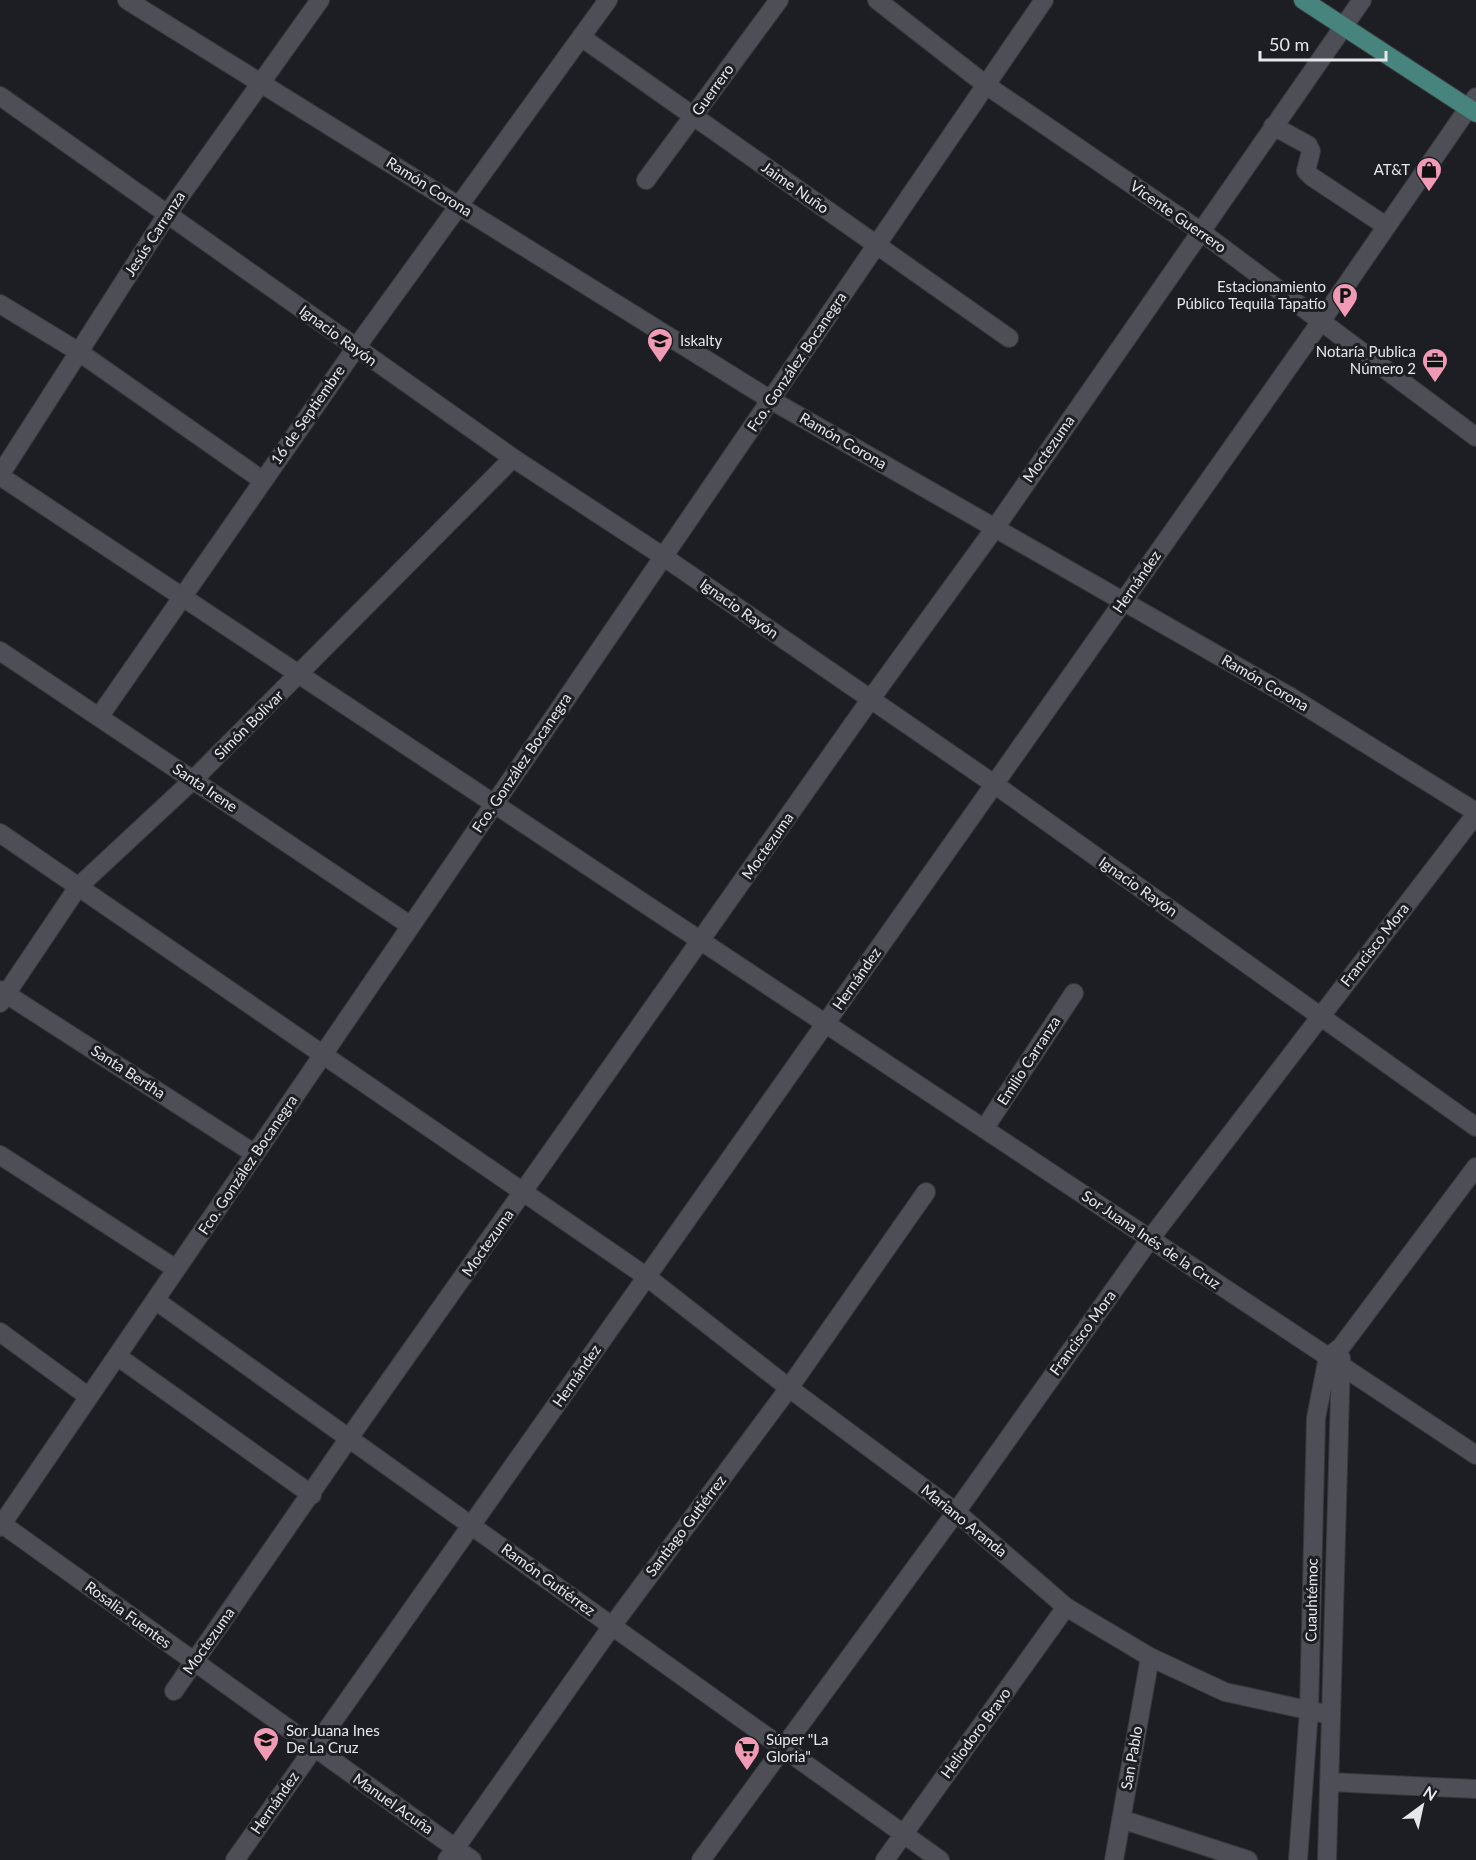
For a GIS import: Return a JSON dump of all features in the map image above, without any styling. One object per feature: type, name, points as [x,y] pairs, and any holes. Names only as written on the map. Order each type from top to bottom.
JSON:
[{"type":"main road","points":[[1303,0],[1473,106]]},
{"type":"street","name":"Ramón Corona","points":[[127,0],[771,399],[1289,696],[1476,813]]},
{"type":"street","name":"Jesús Carranza","points":[[0,475],[168,213],[320,0]]},
{"type":"street","name":"16 de Septiembre","points":[[99,717],[262,480],[608,0]]},
{"type":"street","name":"Guerrero","points":[[646,180],[779,0]]},
{"type":"street","name":"Vicente Guerrero","points":[[877,0],[986,85],[1200,231],[1476,436]]},
{"type":"street","name":"Fco. González Bocanegra","points":[[1,1522],[89,1397],[1044,0]]},
{"type":"street","name":"Moctezuma","points":[[174,1691],[349,1438],[870,700],[995,528],[1362,0]]},
{"type":"street","name":"Jaime Nuño","points":[[581,37],[1009,338]]},
{"type":"street","name":"Ignacio Rayón","points":[[0,96],[168,213],[355,349],[513,458],[664,557],[994,784],[1476,1127]]},
{"type":"street","name":"Hernández","points":[[235,1860],[1322,320],[1386,226],[1473,106]]},
{"type":"street","points":[[1273,126],[1308,145],[1311,152],[1306,171],[1312,177],[1386,226]]},
{"type":"street","points":[[0,304],[79,352],[262,480]]},
{"type":"street","name":"Simón Bolivar","points":[[2,996],[78,886],[194,780],[513,458]]},
{"type":"street","name":"Sor Juana Inés de la Cruz","points":[[0,475],[1150,1239],[1337,1357],[1476,1455]]},
{"type":"street","name":"Santa Irene","points":[[0,651],[411,926]]},
{"type":"street","name":"Francisco Mora","points":[[700,1860],[956,1512],[1150,1239],[1476,813]]},
{"type":"street","name":"Mariano Aranda","points":[[0,833],[647,1277],[789,1388],[956,1512],[1066,1607],[1150,1657],[1225,1692],[1330,1715]]},
{"type":"street","name":"Emilio Carranza","points":[[984,1129],[1074,993]]},
{"type":"street","name":"Santa Bertha","points":[[2,996],[255,1154]]},
{"type":"street","points":[[0,1155],[176,1269]]},
{"type":"street","name":"Cuauhtémoc","points":[[1299,1860],[1310,1710],[1316,1418],[1337,1357],[1476,1167]]},
{"type":"street","name":"Santiago Gutiérrez","points":[[451,1854],[612,1626],[789,1388],[926,1192]]},
{"type":"street","name":"Ramón Gutiérrez","points":[[155,1300],[940,1860]]},
{"type":"street","points":[[0,1332],[89,1397]]},
{"type":"street","points":[[117,1356],[312,1494]]},
{"type":"street","name":"Cuauhtémoc","points":[[1327,1860],[1337,1357]]},
{"type":"street","name":"Rosalia Fuentes","points":[[1,1522],[314,1749]]},
{"type":"street","name":"Heliodoro Bravo","points":[[885,1860],[1066,1607]]},
{"type":"street","name":"San Pablo","points":[[1114,1860],[1150,1657]]},
{"type":"street","name":"Manuel Acuña","points":[[314,1749],[451,1854],[471,1860]]},
{"type":"street","points":[[1329,1782],[1476,1789]]},
{"type":"street","points":[[1121,1819],[1248,1860]]},
{"type":"place","name":"AT&T","points":[[1429,193]]},
{"type":"place","name":"Estacionamiento Público Tequila Tapatío","points":[[1345,319]]},
{"type":"place","name":"Iskalty","points":[[660,364]]},
{"type":"place","name":"Notaría Publica Número 2","points":[[1435,384]]},
{"type":"place","name":"Sor Juana Ines De La Cruz","points":[[266,1763]]},
{"type":"place","name":"Súper \"La Gloria\"","points":[[747,1772]]}]
